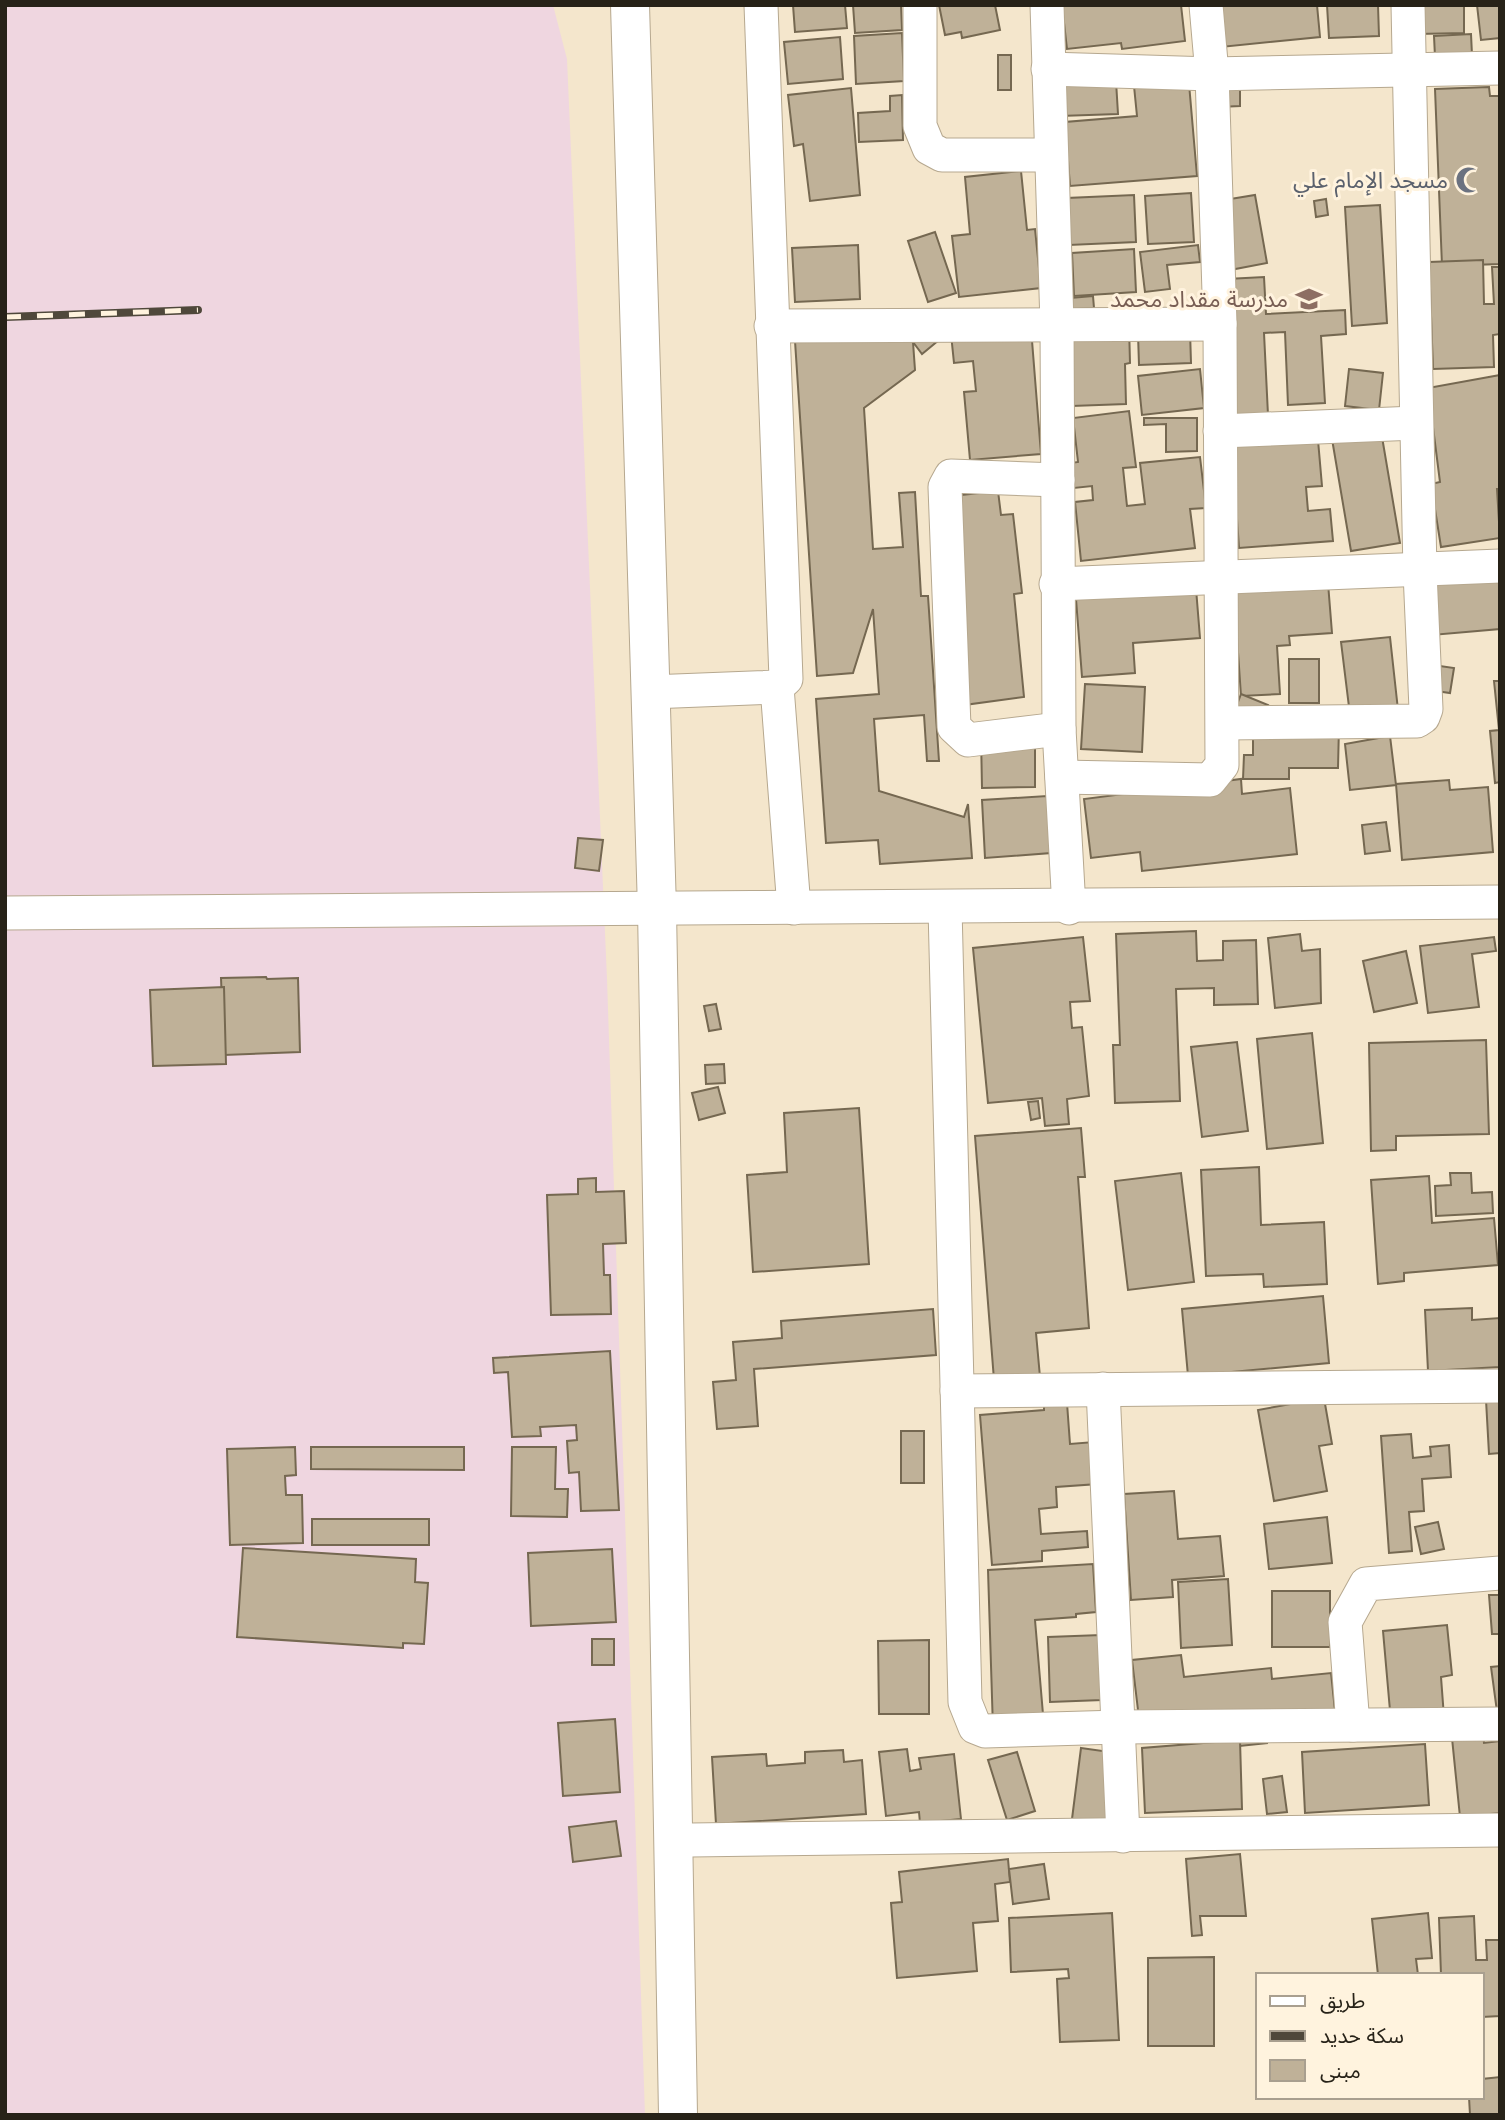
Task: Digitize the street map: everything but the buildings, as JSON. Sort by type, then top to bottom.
[{"type":"main road","points":[[629,5],[666,909],[691,1840],[695,2115]]},
{"type":"main road","points":[[648,5],[659,692]]},
{"type":"main road","points":[[666,909],[678,2115]]},
{"type":"street","points":[[659,692],[777,687],[786,679],[761,5]]},
{"type":"street","points":[[920,5],[920,127],[929,148],[942,155],[1051,155]]},
{"type":"street","points":[[1046,5],[1057,324],[1056,584],[1059,729],[1069,908]]},
{"type":"street","points":[[1062,777],[1210,780],[1222,765],[1224,723],[1220,577],[1220,324],[1212,74],[1206,5]]},
{"type":"street","points":[[1224,723],[1417,721],[1426,709],[1416,423],[1408,5]]},
{"type":"street","points":[[1048,69],[1212,74],[1500,68]]},
{"type":"street","points":[[771,326],[1220,324]]},
{"type":"street","points":[[1220,431],[1416,423]]},
{"type":"street","points":[[1058,480],[951,476],[945,487],[954,727],[968,740],[1059,729]]},
{"type":"street","points":[[1056,584],[1420,572],[1500,566]]},
{"type":"street","points":[[777,687],[794,908]]},
{"type":"street","points":[[5,913],[401,908],[1069,908],[1500,902]]},
{"type":"street","points":[[944,908],[965,1702],[968,1717],[975,1727],[985,1731],[1119,1727],[1500,1724]]},
{"type":"street","points":[[957,1391],[1500,1387]]},
{"type":"street","points":[[1103,1389],[1123,1836]]},
{"type":"street","points":[[1353,1725],[1345,1622],[1366,1584],[1500,1573]]},
{"type":"street","points":[[691,1840],[1500,1830]]},
{"type":"shaded area","points":[[5,5],[553,5],[567,59],[607,979],[645,2115],[5,2115]]},
{"type":"railway","points":[[5,317],[198,310]]},
{"type":"place","name":"مسجد الإمام علي","points":[[1469,180]]},
{"type":"place","name":"مدرسة مقداد محمد","points":[[1309,299]]}]
